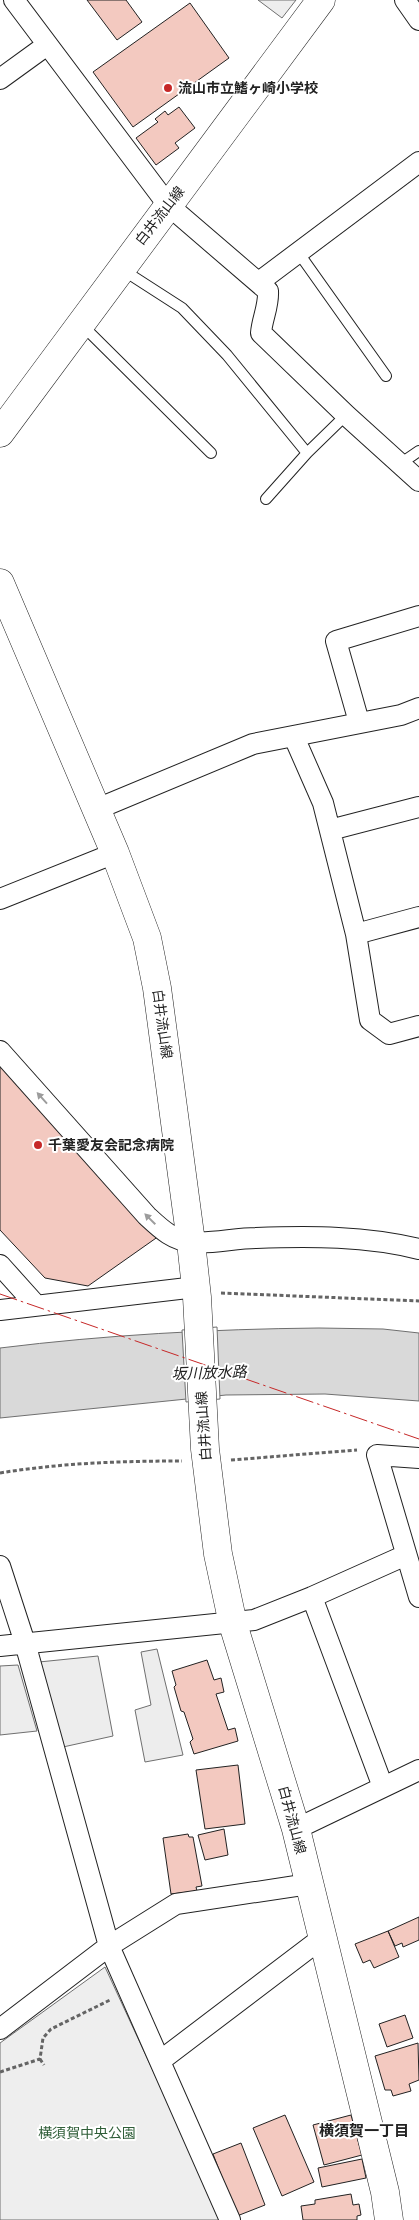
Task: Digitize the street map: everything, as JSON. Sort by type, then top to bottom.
[{"type":"main road","name":"白井流山線","points":[[0,433],[320,0]]},
{"type":"main road","name":"白井流山線","points":[[0,583],[115,853],[146,938],[157,988],[192,1242],[204,1292],[205,1450],[218,1554],[233,1624],[296,1829],[385,2192],[388,2220]]},
{"type":"street","points":[[14,0],[168,205],[268,291],[269,301],[262,322],[261,333],[346,415],[419,481]]},
{"type":"street","points":[[405,0],[419,20]]},
{"type":"street","points":[[0,79],[47,45]]},
{"type":"street","points":[[259,282],[419,162]]},
{"type":"street","points":[[359,722],[336,641],[419,616]]},
{"type":"street","points":[[97,810],[253,744],[401,715],[419,708]]},
{"type":"street","points":[[294,737],[323,802],[356,934],[370,1020],[389,1034],[419,1026]]},
{"type":"street","points":[[330,830],[419,807]]},
{"type":"street","points":[[0,899],[115,853]]},
{"type":"street","points":[[356,934],[419,917]]},
{"type":"street","points":[[0,1051],[147,1216],[167,1235],[192,1242],[320,1236],[372,1240],[419,1249]]},
{"type":"street","points":[[0,1264],[35,1304]]},
{"type":"street","points":[[0,1310],[35,1304],[204,1292]]},
{"type":"street","points":[[419,1458],[377,1455],[419,1597]]},
{"type":"street","points":[[0,1646],[233,1624],[254,1620],[312,1597],[406,1555]]},
{"type":"street","points":[[0,1566],[25,1643],[109,1946],[230,2220]]},
{"type":"street","points":[[312,1597],[384,1787]]},
{"type":"street","points":[[296,1829],[419,1770]]},
{"type":"street","points":[[0,2029],[109,1946],[176,1904],[308,1884]]},
{"type":"street","points":[[160,2061],[322,1938]]},
{"type":"lane","points":[[298,252],[386,376]]},
{"type":"lane","points":[[120,269],[182,308],[226,354],[307,453]]},
{"type":"lane","points":[[81,324],[211,453]]},
{"type":"lane","points":[[266,499],[307,453],[346,415]]},
{"type":"lane","points":[[400,464],[419,451]]},
{"type":"path","points":[[204,1292],[419,1301]]},
{"type":"path","points":[[44,2065],[40,2059],[43,2038],[51,2029],[129,1991]]},
{"type":"path","points":[[0,2072],[40,2059]]},
{"type":"green space","points":[[258,0],[296,0],[282,18]]},
{"type":"green space","name":"横須賀中央公園","points":[[105,1967],[222,2220],[0,2220],[0,2043]]},
{"type":"shaded area","points":[[157,1649],[183,1755],[145,1762],[135,1710],[151,1705],[141,1652]]},
{"type":"shaded area","points":[[98,1656],[113,1736],[63,1747],[39,1662]]},
{"type":"shaded area","points":[[18,1665],[37,1731],[0,1735],[0,1666]]},
{"type":"water","name":"坂川放水路","points":[[319,1328],[383,1329],[419,1333],[419,1401],[325,1394],[226,1395],[0,1418],[0,1348],[159,1334]]},
{"type":"pier","points":[[217,1327],[220,1399],[186,1402],[182,1330]]},
{"type":"building","points":[[87,0],[126,0],[142,22],[117,40]]},
{"type":"building","points":[[190,3],[229,58],[133,127],[93,72]]},
{"type":"building","points":[[179,107],[195,128],[175,143],[179,148],[156,165],[136,138],[158,122],[155,119],[165,111],[168,115]]},
{"type":"building","name":"千葉愛友会記念病院","points":[[0,1061],[159,1236],[88,1286],[45,1278],[0,1230]]},
{"type":"building","points":[[207,1660],[214,1680],[221,1678],[224,1692],[216,1694],[228,1730],[235,1728],[238,1741],[194,1754],[190,1742],[193,1739],[184,1712],[181,1711],[174,1687],[176,1685],[172,1671]]},
{"type":"building","points":[[238,1765],[245,1824],[205,1829],[196,1770]]},
{"type":"building","points":[[224,1829],[228,1855],[205,1860],[198,1835]]},
{"type":"building","points":[[188,1834],[189,1837],[193,1837],[202,1886],[196,1887],[197,1891],[171,1894],[163,1838]]},
{"type":"building","points":[[419,1917],[419,1940],[403,1947],[402,1943],[395,1946],[388,1931]]},
{"type":"building","points":[[388,1931],[399,1957],[374,1968],[370,1960],[363,1963],[355,1944]]},
{"type":"building","points":[[405,2015],[413,2038],[387,2047],[379,2024]]},
{"type":"building","points":[[418,2043],[419,2080],[409,2084],[411,2091],[393,2096],[391,2090],[385,2090],[375,2056]]},
{"type":"building","points":[[285,2115],[314,2182],[282,2196],[253,2128]]},
{"type":"building","points":[[351,2115],[362,2155],[324,2165],[313,2125]]},
{"type":"building","points":[[241,2143],[265,2205],[237,2216],[213,2154]]},
{"type":"building","points":[[362,2159],[366,2178],[322,2187],[318,2168]]},
{"type":"building","points":[[351,2194],[353,2205],[359,2204],[361,2215],[357,2216],[357,2220],[303,2220],[301,2206],[315,2204],[315,2200]]},
{"type":"power","points":[[0,1294],[419,1439]]},
{"type":"place","name":"流山市立鰭ヶ崎小学校","points":[[168,88]]},
{"type":"place","name":"千葉愛友会記念病院","points":[[38,1145]]},
{"type":"district","name":"横須賀一丁目","points":[[364,2131]]}]
